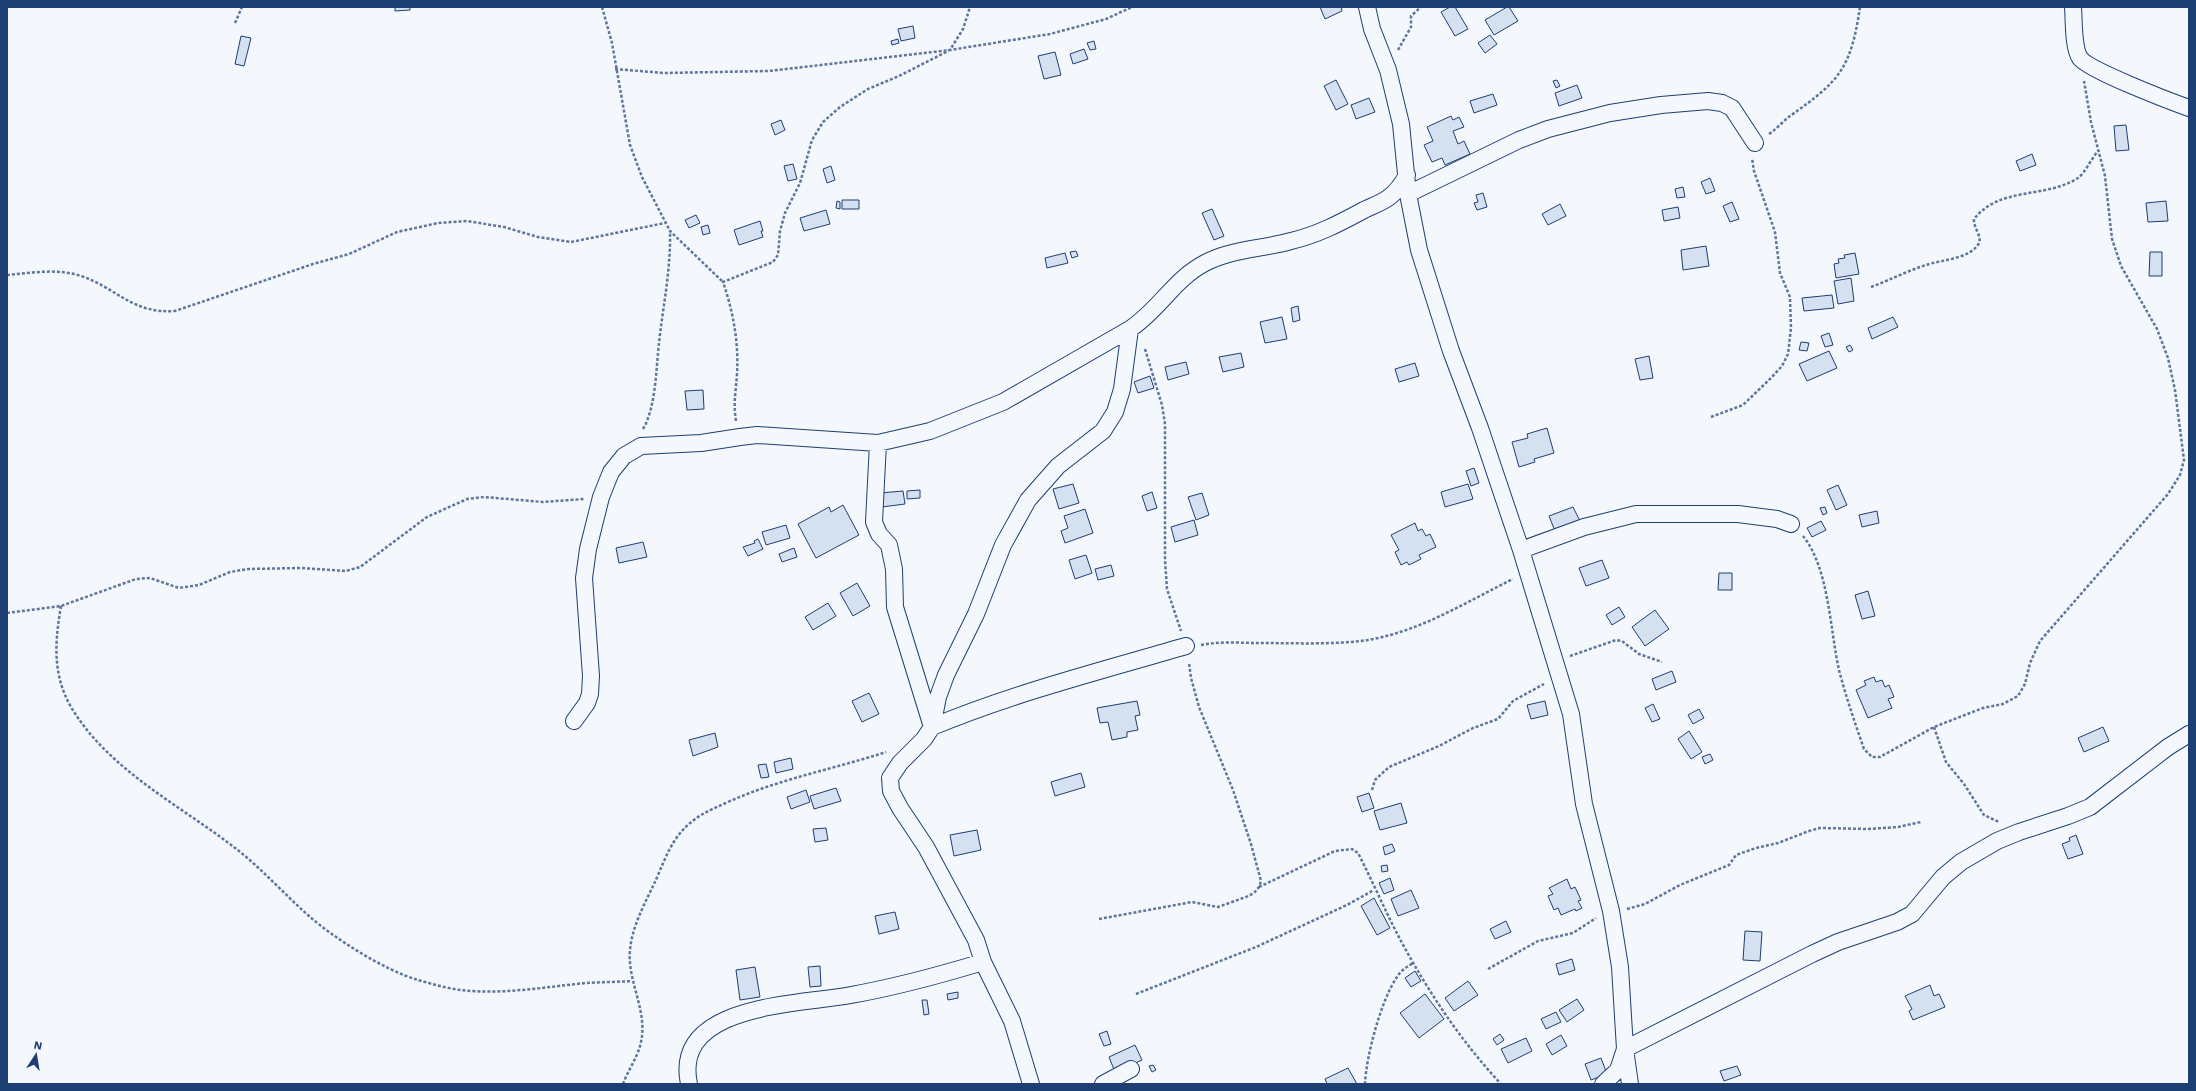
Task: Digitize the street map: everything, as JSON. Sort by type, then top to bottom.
[{"type":"street","points":[[1367,7],[1372,29],[1388,70],[1401,124],[1408,194],[1419,250],[1433,295],[1522,550],[1571,714],[1584,804],[1611,911],[1620,967],[1625,1049],[1630,1084]]},
{"type":"street","points":[[2073,7],[2076,48],[2080,59],[2102,72],[2189,108]]},
{"type":"street","points":[[1408,194],[1519,140],[1548,129],[1610,113],[1661,105],[1708,100],[1722,103],[1732,108],[1755,143]]},
{"type":"street","points":[[574,721],[587,703],[590,694],[591,676],[584,578],[588,549],[601,497],[611,472],[624,456],[641,446],[701,444],[757,435],[878,443],[930,431],[1003,402],[1130,329],[1145,319],[1176,283],[1189,272],[1207,262],[1231,254],[1291,241],[1326,230],[1388,198],[1400,188],[1407,175]]},
{"type":"street","points":[[1031,1084],[1012,1021],[983,962],[976,940],[949,889],[892,791],[890,778],[900,763],[924,739],[932,727],[938,697],[946,675],[976,614],[992,568],[1028,500],[1042,482],[1058,466],[1103,431],[1115,412],[1122,389],[1130,329]]},
{"type":"street","points":[[878,443],[874,522],[880,534],[889,545],[894,569],[895,607],[932,727]]},
{"type":"street","points":[[1522,550],[1584,527],[1636,514],[1738,514],[1777,519],[1791,524]]},
{"type":"street","points":[[932,727],[972,710],[1017,696],[1187,651]]},
{"type":"street","points":[[1603,1084],[1618,1070],[1625,1049],[1812,954],[1838,942],[1897,922],[1912,914],[1943,877],[1961,862],[1997,841],[2090,807],[2168,747],[2189,734]]},
{"type":"street","points":[[689,1084],[686,1068],[690,1051],[697,1040],[713,1026],[769,1006],[850,995],[910,983],[983,962]]},
{"type":"street","points":[[1103,1084],[1131,1069]]},
{"type":"path","points":[[235,23],[242,7]]},
{"type":"path","points":[[602,7],[612,43],[615,69],[630,145],[642,177],[670,231],[723,282],[731,304],[736,339],[737,374],[733,401],[740,437]]},
{"type":"path","points":[[723,282],[773,262],[778,255],[780,231],[785,213],[800,183],[812,140],[823,122],[840,107],[868,89],[899,76],[950,50],[963,29],[970,7]]},
{"type":"path","points":[[615,69],[664,73],[769,71],[950,50],[1050,34],[1106,19],[1132,7]]},
{"type":"path","points":[[1388,70],[1411,27],[1411,16],[1420,7]]},
{"type":"path","points":[[1711,416],[1743,405],[1771,378],[1788,354],[1791,328],[1790,297],[1779,266],[1778,244],[1775,232],[1754,171],[1752,155],[1755,143],[1788,117],[1815,99],[1839,75],[1853,45],[1860,7]]},
{"type":"path","points":[[1791,524],[1809,543],[1817,562],[1830,612],[1840,671],[1864,749],[1872,757],[1880,757],[1934,727],[1983,708],[2003,704],[2018,696],[2040,641],[2168,494],[2180,475],[2184,460],[2181,429],[2168,358],[2157,329],[2121,266],[2112,239],[2105,176],[2091,122],[2080,59]]},
{"type":"path","points":[[1871,287],[1927,264],[1957,257],[1972,249],[1979,243],[1979,237],[1974,226],[1974,220],[1987,207],[2001,198],[2068,184],[2084,174],[2089,160],[2098,150]]},
{"type":"path","points":[[7,274],[63,272],[96,282],[139,307],[158,312],[175,311],[313,264],[349,254],[397,232],[438,223],[467,221],[504,227],[538,237],[571,242],[665,223]]},
{"type":"path","points":[[642,432],[650,410],[655,378],[671,257],[670,231]]},
{"type":"path","points":[[1145,319],[1143,342],[1162,405],[1164,424],[1164,538],[1167,589],[1187,651],[1191,678],[1199,707],[1233,790],[1258,869],[1260,881],[1259,887]]},
{"type":"path","points":[[7,613],[61,606],[136,579],[150,578],[179,588],[199,585],[230,572],[248,569],[301,568],[346,571],[360,567],[427,517],[467,499],[484,497],[543,502],[601,497]]},
{"type":"path","points":[[1187,651],[1193,651],[1202,645],[1218,642],[1337,642],[1368,640],[1397,633],[1434,620],[1528,571]]},
{"type":"path","points":[[61,606],[55,656],[58,675],[71,706],[91,734],[119,763],[239,851],[267,874],[310,916],[342,939],[379,963],[416,980],[459,990],[537,990],[587,983],[632,981]]},
{"type":"path","points":[[1372,790],[1375,780],[1389,767],[1498,719],[1513,701],[1558,668],[1616,640],[1639,654],[1662,662]]},
{"type":"path","points":[[1934,727],[1946,762],[1964,784],[1984,815],[2019,832]]},
{"type":"path","points":[[623,1084],[638,1050],[642,1028],[640,1008],[632,981],[630,950],[638,917],[670,850],[681,832],[697,816],[740,797],[792,778],[890,750]]},
{"type":"path","points":[[1488,969],[1538,941],[1573,933],[1581,926],[1611,911],[1632,908],[1645,904],[1680,885],[1729,865],[1736,855],[1756,848],[1778,843],[1820,828],[1868,829],[1898,827],[1921,822]]},
{"type":"path","points":[[1099,919],[1192,902],[1218,907],[1246,897],[1254,893],[1259,887],[1336,851],[1352,849],[1358,853],[1374,890],[1413,962],[1462,1040],[1501,1084]]},
{"type":"path","points":[[1136,994],[1256,946],[1347,905],[1374,890]]},
{"type":"path","points":[[1365,1084],[1370,1050],[1387,997],[1396,978],[1403,969],[1413,962]]},
{"type":"building","points":[[395,7],[410,7],[410,10],[395,11]]},
{"type":"building","points":[[1320,7],[1341,7],[1342,11],[1325,19]]},
{"type":"building","points":[[1450,7],[1455,7],[1468,29],[1455,36],[1441,12]]},
{"type":"building","points":[[1509,7],[1518,21],[1494,35],[1485,20]]},
{"type":"building","points":[[913,26],[915,38],[901,41],[898,29]]},
{"type":"building","points":[[1490,35],[1497,44],[1485,53],[1478,43]]},
{"type":"building","points":[[241,36],[251,38],[244,66],[235,64]]},
{"type":"building","points":[[898,39],[899,43],[892,45],[891,41]]},
{"type":"building","points":[[1094,41],[1096,49],[1090,50],[1087,43]]},
{"type":"building","points":[[1084,49],[1088,59],[1073,64],[1070,54]]},
{"type":"building","points":[[1055,52],[1061,75],[1044,79],[1038,56]]},
{"type":"building","points":[[1336,80],[1348,104],[1336,110],[1324,86]]},
{"type":"building","points":[[1557,80],[1560,86],[1556,88],[1553,81]]},
{"type":"building","points":[[1577,85],[1582,98],[1559,106],[1555,93]]},
{"type":"building","points":[[1493,94],[1497,105],[1474,113],[1470,101]]},
{"type":"building","points":[[1369,98],[1375,112],[1356,119],[1351,105]]},
{"type":"building","points":[[1451,116],[1453,120],[1459,117],[1464,127],[1453,131],[1458,144],[1464,141],[1470,154],[1445,165],[1442,158],[1432,162],[1424,145],[1433,141],[1427,127]]},
{"type":"building","points":[[781,120],[785,130],[775,135],[771,124]]},
{"type":"building","points":[[2126,125],[2129,150],[2116,151],[2114,126]]},
{"type":"building","points":[[2032,154],[2036,165],[2020,171],[2016,161]]},
{"type":"building","points":[[793,164],[797,179],[788,181],[784,166]]},
{"type":"building","points":[[831,166],[835,180],[827,183],[823,169]]},
{"type":"building","points":[[1710,178],[1715,191],[1706,194],[1701,182]]},
{"type":"building","points":[[1683,187],[1685,197],[1677,198],[1675,189]]},
{"type":"building","points":[[1483,193],[1487,207],[1477,210],[1474,203],[1478,202],[1476,195]]},
{"type":"building","points":[[842,200],[859,200],[859,209],[842,209]]},
{"type":"building","points":[[837,201],[840,202],[840,209],[836,208]]},
{"type":"building","points":[[2166,201],[2168,221],[2148,222],[2146,203]]},
{"type":"building","points":[[1732,202],[1739,219],[1730,222],[1723,206]]},
{"type":"building","points":[[1560,204],[1566,216],[1548,225],[1542,214]]},
{"type":"building","points":[[1678,207],[1680,218],[1664,221],[1662,210]]},
{"type":"building","points":[[1212,209],[1224,236],[1214,240],[1202,213]]},
{"type":"building","points":[[826,210],[830,224],[804,231],[800,218]]},
{"type":"building","points":[[696,215],[700,223],[689,228],[685,220]]},
{"type":"building","points":[[760,221],[763,237],[739,245],[734,230]]},
{"type":"building","points":[[708,225],[710,233],[703,235],[701,227]]},
{"type":"building","points":[[1706,246],[1709,266],[1683,270],[1681,250]]},
{"type":"building","points":[[1076,251],[1078,256],[1072,258],[1070,252]]},
{"type":"building","points":[[2150,252],[2162,252],[2162,276],[2149,276]]},
{"type":"building","points":[[1065,253],[1068,263],[1047,268],[1045,258]]},
{"type":"building","points":[[1855,253],[1859,274],[1836,278],[1834,264],[1839,263],[1838,259],[1845,258],[1844,255]]},
{"type":"building","points":[[1851,278],[1854,301],[1838,304],[1834,281]]},
{"type":"building","points":[[1832,295],[1834,308],[1804,311],[1802,298]]},
{"type":"building","points":[[1298,306],[1300,320],[1293,322],[1291,308]]},
{"type":"building","points":[[1282,317],[1287,339],[1265,343],[1260,322]]},
{"type":"building","points":[[1893,317],[1898,327],[1872,339],[1868,328]]},
{"type":"building","points":[[1829,333],[1833,345],[1825,347],[1821,336]]},
{"type":"building","points":[[1801,342],[1809,343],[1807,351],[1799,350]]},
{"type":"building","points":[[1850,345],[1853,350],[1849,352],[1846,347]]},
{"type":"building","points":[[1829,351],[1837,368],[1807,381],[1799,364]]},
{"type":"building","points":[[1241,353],[1244,367],[1223,372],[1219,357]]},
{"type":"building","points":[[1649,356],[1653,378],[1640,380],[1635,359]]},
{"type":"building","points":[[1186,362],[1189,374],[1168,380],[1165,367]]},
{"type":"building","points":[[1415,363],[1419,376],[1399,382],[1395,369]]},
{"type":"building","points":[[1150,376],[1154,388],[1138,393],[1134,382]]},
{"type":"building","points":[[703,390],[704,409],[687,410],[685,391]]},
{"type":"building","points":[[1547,428],[1554,453],[1534,459],[1535,462],[1519,467],[1512,442],[1528,438],[1527,434]]},
{"type":"building","points":[[1474,468],[1479,483],[1471,486],[1466,471]]},
{"type":"building","points":[[1073,484],[1079,503],[1059,509],[1053,489]]},
{"type":"building","points":[[1468,484],[1473,499],[1445,507],[1441,492]]},
{"type":"building","points":[[1838,485],[1847,505],[1836,510],[1827,490]]},
{"type":"building","points":[[920,490],[920,498],[907,499],[907,491]]},
{"type":"building","points":[[903,491],[905,504],[882,507],[880,493]]},
{"type":"building","points":[[1152,492],[1157,508],[1147,511],[1142,496]]},
{"type":"building","points":[[1202,493],[1209,515],[1196,520],[1188,497]]},
{"type":"building","points":[[843,505],[859,535],[816,558],[798,524],[829,507],[831,512]]},
{"type":"building","points":[[1573,507],[1580,521],[1555,531],[1549,516]]},
{"type":"building","points":[[1825,507],[1827,513],[1823,515],[1820,508]]},
{"type":"building","points":[[1085,509],[1093,533],[1065,543],[1061,531],[1068,528],[1064,516]]},
{"type":"building","points":[[1877,511],[1879,523],[1862,527],[1859,515]]},
{"type":"building","points":[[1194,520],[1198,535],[1175,542],[1171,527]]},
{"type":"building","points":[[1821,521],[1826,530],[1812,537],[1807,528]]},
{"type":"building","points":[[1415,523],[1418,531],[1422,529],[1426,536],[1430,534],[1436,547],[1419,555],[1421,559],[1409,565],[1407,562],[1401,565],[1395,552],[1399,550],[1391,535]]},
{"type":"building","points":[[786,525],[790,538],[766,545],[762,532]]},
{"type":"building","points":[[758,539],[763,549],[748,556],[743,547],[755,543],[754,541]]},
{"type":"building","points":[[643,542],[647,557],[619,563],[616,548]]},
{"type":"building","points":[[794,548],[797,557],[782,562],[779,554]]},
{"type":"building","points":[[1086,555],[1092,573],[1075,579],[1069,560]]},
{"type":"building","points":[[1602,560],[1609,578],[1586,586],[1579,568]]},
{"type":"building","points":[[1111,565],[1114,576],[1098,580],[1095,569]]},
{"type":"building","points":[[1719,573],[1732,573],[1732,590],[1718,590]]},
{"type":"building","points":[[857,583],[870,606],[853,616],[840,593]]},
{"type":"building","points":[[1868,591],[1875,616],[1862,619],[1855,595]]},
{"type":"building","points":[[828,603],[836,616],[813,630],[805,617]]},
{"type":"building","points":[[1619,607],[1625,617],[1612,625],[1606,615]]},
{"type":"building","points":[[1655,610],[1669,629],[1645,646],[1632,627]]},
{"type":"building","points":[[1672,671],[1676,682],[1656,690],[1652,679]]},
{"type":"building","points":[[1874,677],[1876,682],[1882,680],[1885,687],[1889,685],[1894,697],[1888,699],[1892,708],[1868,718],[1856,690],[1866,685],[1864,681]]},
{"type":"building","points":[[869,693],[879,714],[862,722],[852,701]]},
{"type":"building","points":[[1137,701],[1140,715],[1135,716],[1138,730],[1127,732],[1127,737],[1112,740],[1108,722],[1100,723],[1097,708]]},
{"type":"building","points":[[1545,701],[1548,715],[1531,719],[1527,705]]},
{"type":"building","points":[[1653,704],[1660,719],[1652,722],[1645,708]]},
{"type":"building","points":[[1699,709],[1704,718],[1693,724],[1688,715]]},
{"type":"building","points":[[2103,727],[2109,741],[2084,752],[2078,738]]},
{"type":"building","points":[[1689,731],[1702,752],[1691,759],[1678,739]]},
{"type":"building","points":[[715,733],[718,747],[693,756],[689,740]]},
{"type":"building","points":[[1710,754],[1713,760],[1705,764],[1702,757]]},
{"type":"building","points":[[791,758],[793,769],[776,773],[774,762]]},
{"type":"building","points":[[766,764],[769,777],[761,778],[758,765]]},
{"type":"building","points":[[1081,773],[1085,787],[1055,796],[1051,782]]},
{"type":"building","points":[[836,788],[841,801],[814,809],[810,796]]},
{"type":"building","points":[[806,790],[810,802],[791,809],[787,797]]},
{"type":"building","points":[[1369,793],[1374,808],[1362,812],[1357,797]]},
{"type":"building","points":[[1401,803],[1407,823],[1380,830],[1374,811]]},
{"type":"building","points":[[826,828],[828,840],[815,842],[813,829]]},
{"type":"building","points":[[977,830],[981,850],[954,856],[950,835]]},
{"type":"building","points":[[2076,835],[2083,854],[2068,859],[2062,844],[2070,841],[2069,838]]},
{"type":"building","points":[[1392,844],[1395,851],[1385,855],[1383,847]]},
{"type":"building","points":[[1387,865],[1388,871],[1382,872],[1381,866]]},
{"type":"building","points":[[1390,878],[1394,890],[1384,894],[1379,883]]},
{"type":"building","points":[[1567,879],[1571,889],[1575,887],[1581,900],[1578,901],[1582,908],[1576,911],[1575,909],[1561,915],[1558,908],[1554,910],[1548,896],[1553,894],[1549,888]]},
{"type":"building","points":[[1411,890],[1419,908],[1398,916],[1391,899]]},
{"type":"building","points":[[1374,898],[1390,928],[1377,935],[1361,906]]},
{"type":"building","points":[[895,912],[899,929],[879,934],[875,916]]},
{"type":"building","points":[[1506,921],[1511,932],[1495,939],[1490,929]]},
{"type":"building","points":[[1745,931],[1762,932],[1760,961],[1743,960]]},
{"type":"building","points":[[1572,959],[1575,970],[1559,975],[1556,964]]},
{"type":"building","points":[[820,966],[821,986],[810,987],[808,967]]},
{"type":"building","points":[[755,967],[760,997],[740,1000],[736,970]]},
{"type":"building","points":[[1415,971],[1421,981],[1411,987],[1405,978]]},
{"type":"building","points":[[1468,981],[1478,995],[1454,1011],[1445,998]]},
{"type":"building","points":[[1930,985],[1934,996],[1939,994],[1945,1007],[1913,1020],[1909,1011],[1912,1009],[1905,996]]},
{"type":"building","points":[[958,992],[958,998],[948,1000],[947,994]]},
{"type":"building","points":[[1425,994],[1444,1019],[1419,1038],[1400,1013]]},
{"type":"building","points":[[1577,999],[1584,1010],[1567,1022],[1559,1010]]},
{"type":"building","points":[[922,1000],[927,1000],[929,1014],[924,1015]]},
{"type":"building","points":[[1556,1012],[1561,1022],[1546,1029],[1541,1019]]},
{"type":"building","points":[[1107,1031],[1111,1044],[1104,1046],[1099,1034]]},
{"type":"building","points":[[1500,1034],[1504,1040],[1497,1045],[1493,1039]]},
{"type":"building","points":[[1561,1035],[1567,1046],[1552,1055],[1546,1044]]},
{"type":"building","points":[[1526,1038],[1532,1051],[1508,1063],[1501,1049]]},
{"type":"building","points":[[1135,1045],[1142,1060],[1115,1072],[1109,1057]]},
{"type":"building","points":[[1601,1058],[1607,1074],[1591,1080],[1585,1064]]},
{"type":"building","points":[[1153,1065],[1156,1070],[1152,1072],[1149,1066]]},
{"type":"building","points":[[1737,1066],[1741,1075],[1724,1081],[1720,1071]]},
{"type":"building","points":[[1348,1068],[1357,1084],[1327,1084],[1325,1079]]}]
